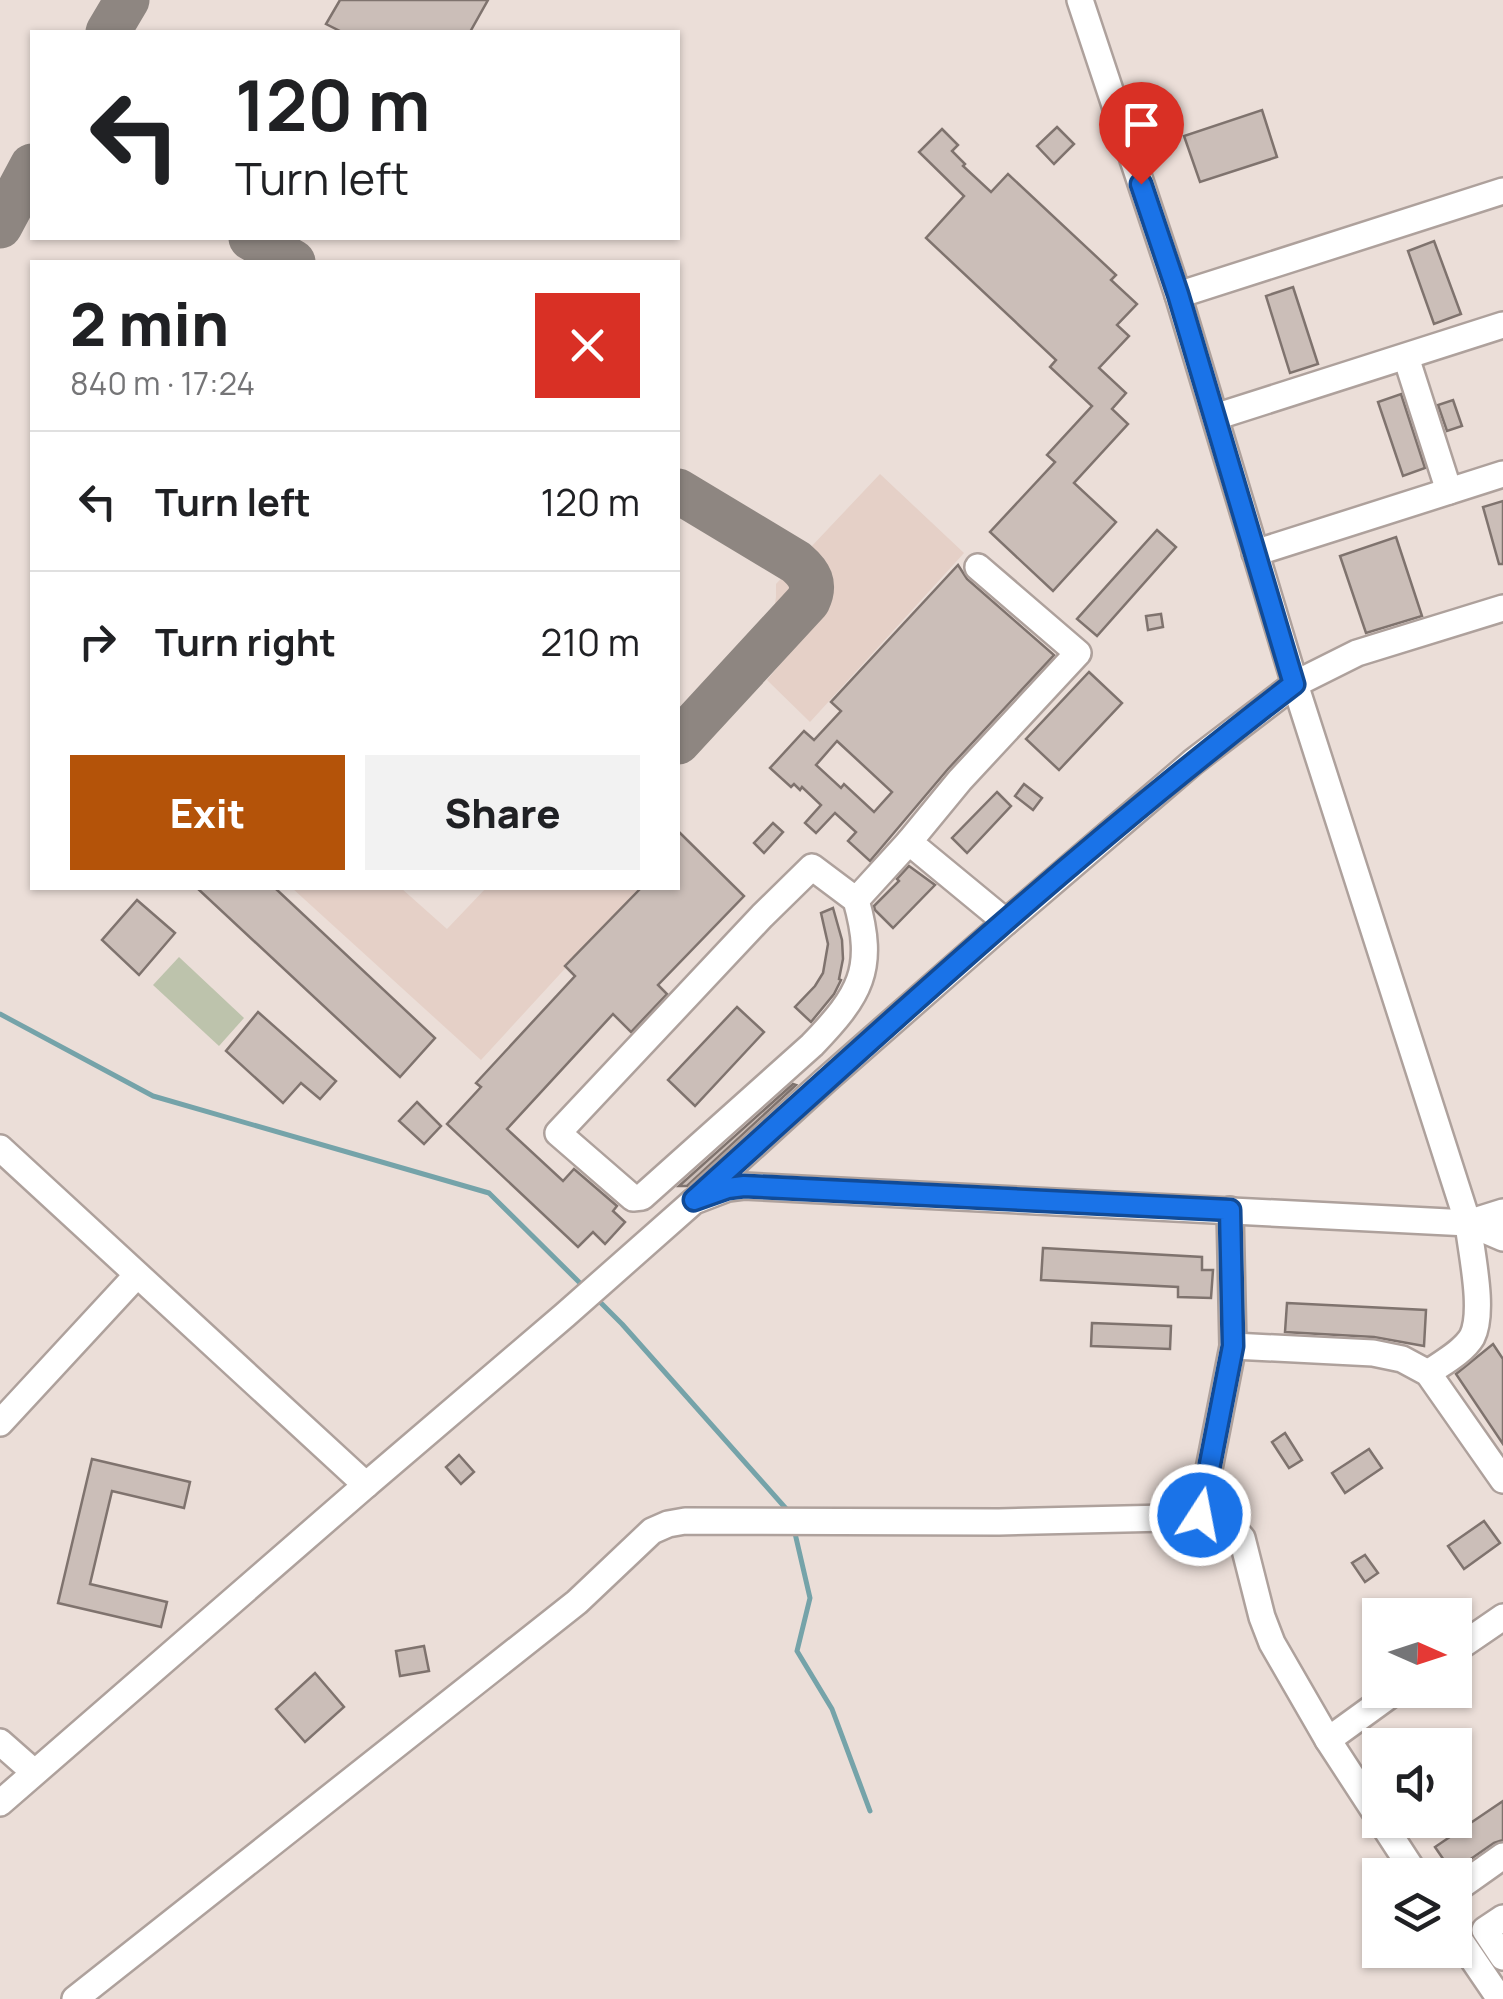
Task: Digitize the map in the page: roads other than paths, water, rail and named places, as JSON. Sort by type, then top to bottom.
[{"type":"lane","points":[[1080,0],[1178,294],[1294,684],[1468,1224],[1477,1306],[1474,1330],[1462,1348],[1428,1373]]},
{"type":"lane","points":[[1178,294],[1503,191]]},
{"type":"lane","points":[[1214,418],[1503,326]]},
{"type":"lane","points":[[1406,356],[1450,492]]},
{"type":"lane","points":[[1256,553],[1503,474]]},
{"type":"lane","points":[[856,900],[960,780],[1078,654],[978,567]]},
{"type":"lane","points":[[0,1803],[565,1315],[837,1070],[1192,762],[1294,684],[1357,653],[1503,608]]},
{"type":"lane","points":[[910,842],[1006,922]]},
{"type":"lane","points":[[812,867],[856,900],[864,927],[865,961],[858,988],[833,1023],[642,1198],[633,1198],[558,1133],[812,867]]},
{"type":"lane","points":[[812,1046],[837,1070]]},
{"type":"lane","points":[[0,1148],[366,1485]]},
{"type":"lane","points":[[694,1200],[744,1186],[1468,1224],[1503,1238]]},
{"type":"lane","points":[[1200,1515],[1233,1346],[1230,1210]]},
{"type":"lane","points":[[1468,1224],[1503,1212]]},
{"type":"lane","points":[[0,1423],[137,1275]]},
{"type":"lane","points":[[1233,1346],[1373,1352],[1402,1359],[1428,1373],[1503,1480]]},
{"type":"lane","points":[[74,1999],[577,1602],[652,1531],[685,1522],[1074,1520],[1200,1515],[1229,1525],[1242,1538],[1272,1644],[1328,1740],[1405,1858]]},
{"type":"lane","points":[[1472,1638],[1503,1617]]},
{"type":"lane","points":[[1328,1740],[1372,1708]]},
{"type":"lane","points":[[0,1742],[34,1772]]},
{"type":"lane","points":[[1472,1878],[1503,1856]]},
{"type":"lane","points":[[1503,1918],[1485,1930],[1503,1957]]},
{"type":"lane","points":[[1472,1958],[1500,1999]]},
{"type":"waterway","points":[[0,1014],[153,1096],[489,1193],[583,1286]]},
{"type":"waterway","points":[[599,1301],[789,1512]]},
{"type":"waterway","points":[[794,1529],[810,1598],[797,1651],[832,1709],[870,1811]]}]
